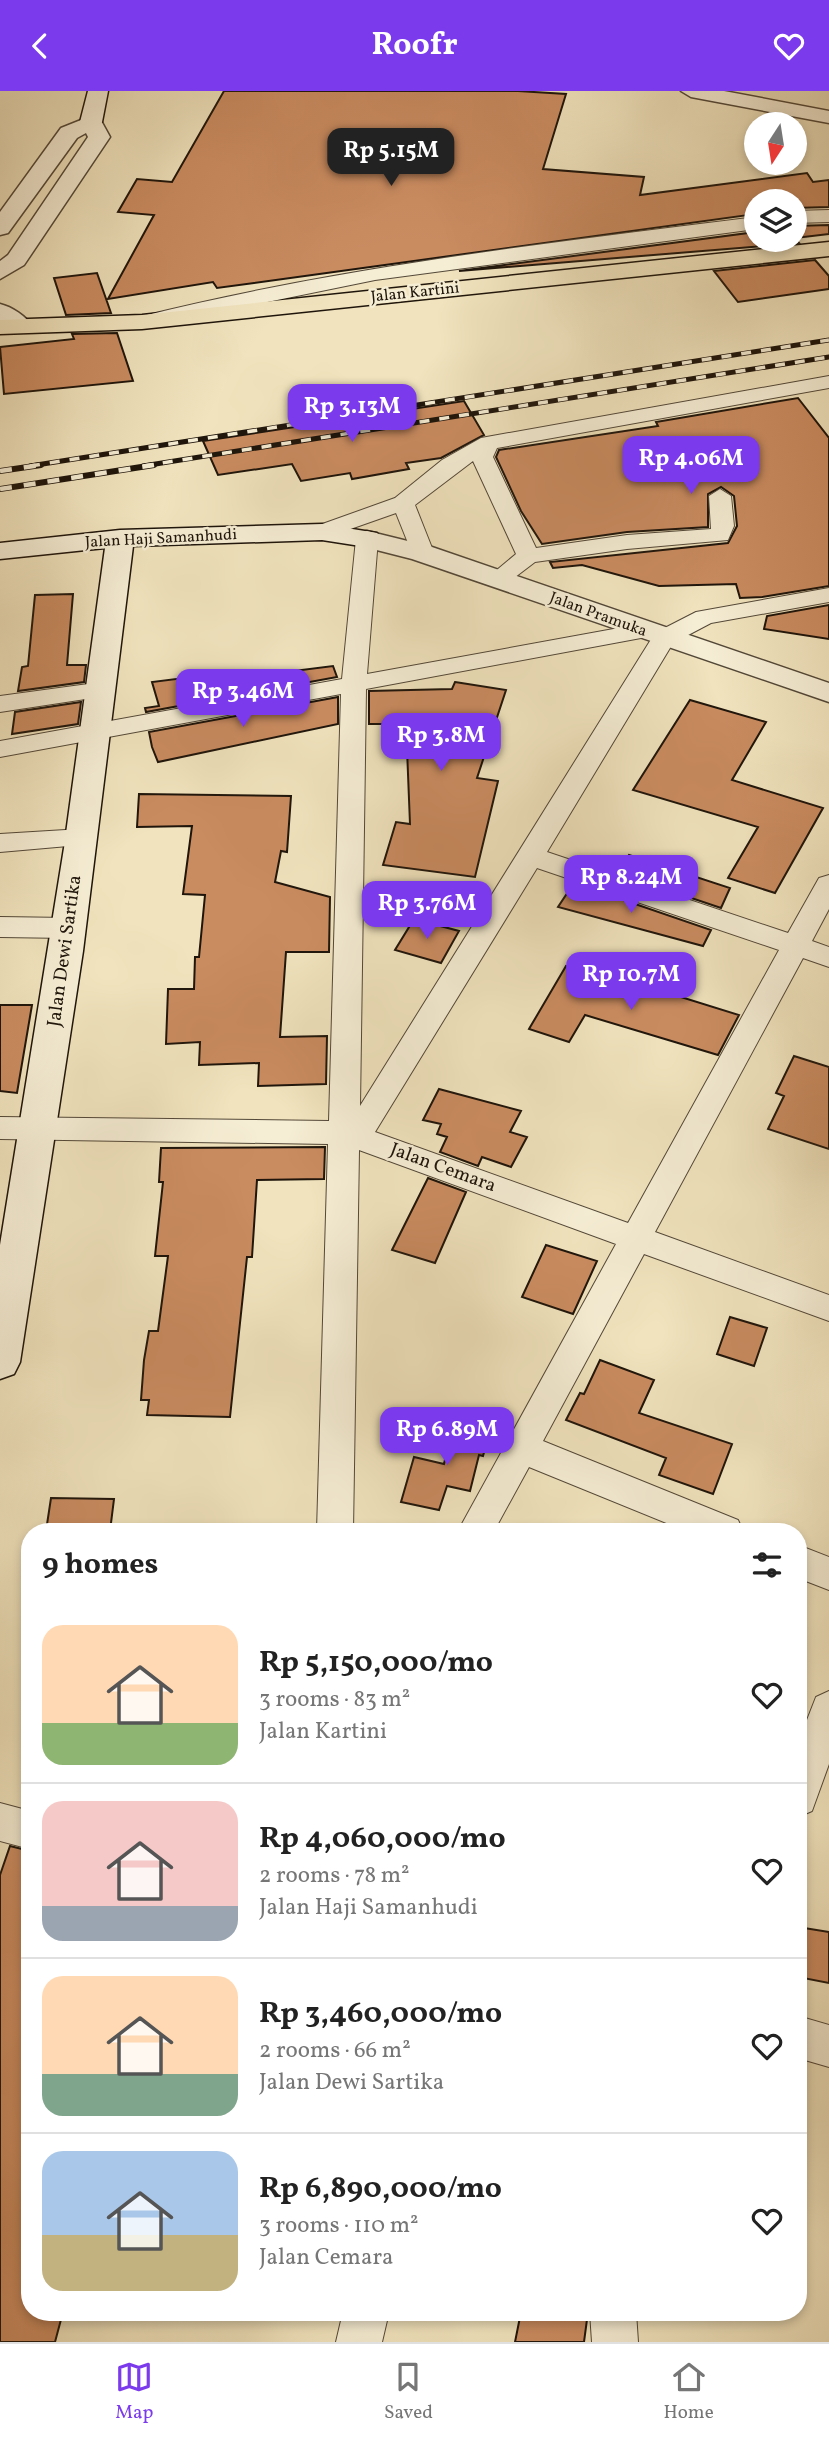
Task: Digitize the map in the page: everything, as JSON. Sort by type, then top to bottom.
[{"type":"highway","name":"Jalan Kartini","points":[[10,327],[142,322],[829,249]]},
{"type":"main road","points":[[5,264],[99,137],[91,122],[97,91]]},
{"type":"main road","points":[[691,91],[829,117]]},
{"type":"main road","points":[[0,228],[69,133],[91,122]]},
{"type":"main road","points":[[0,310],[10,327]]},
{"type":"main road","name":"Jalan Haji Samanhudi","points":[[0,551],[120,538],[322,532],[367,539]]},
{"type":"main road","name":"Jalan Dewi Sartika","points":[[0,1362],[40,1128],[98,734],[120,538]]},
{"type":"main road","name":"Jalan Pramuka","points":[[367,539],[422,553],[652,635],[829,693]]},
{"type":"street","points":[[807,217],[829,216]]},
{"type":"street","points":[[142,322],[239,297],[438,265],[744,225]]},
{"type":"street","name":"Jalan Haji Samanhudi","points":[[322,532],[403,503],[450,465],[489,443],[829,382]]},
{"type":"street","points":[[489,443],[482,457],[528,556]]},
{"type":"street","points":[[498,579],[528,556],[627,542],[720,535],[723,526],[720,496]]},
{"type":"street","points":[[403,503],[422,553]]},
{"type":"street","points":[[335,1523],[350,1135],[354,684],[367,539]]},
{"type":"street","points":[[0,750],[98,734],[354,684],[652,635],[704,617],[829,595]]},
{"type":"street","points":[[350,1135],[531,856],[652,635]]},
{"type":"street","points":[[0,704],[103,691]]},
{"type":"street","points":[[0,843],[82,838]]},
{"type":"street","points":[[531,856],[829,957]]},
{"type":"street","points":[[480,1523],[829,884]]},
{"type":"street","points":[[0,927],[68,928]]},
{"type":"street","name":"Jalan Cemara","points":[[0,1128],[350,1135],[829,1308]]},
{"type":"street","points":[[521,1448],[705,1523]]},
{"type":"street","points":[[807,1565],[829,1574]]},
{"type":"street","points":[[807,1772],[829,1709]]},
{"type":"street","points":[[0,1822],[21,1828]]},
{"type":"street","points":[[807,2040],[829,2046]]},
{"type":"street","points":[[359,2342],[364,2321]]},
{"type":"street","points":[[614,2321],[615,2342]]},
{"type":"building","points":[[224,91],[518,91],[566,94],[543,169],[644,177],[640,195],[807,173],[813,182],[829,180],[829,207],[807,208],[807,189],[744,189],[744,216],[217,288],[213,282],[108,299],[154,215],[118,212],[137,179],[172,182]]},
{"type":"building","points":[[829,225],[829,234],[807,237],[807,226]]},
{"type":"building","points":[[744,234],[744,248],[459,271]]},
{"type":"building","points":[[815,260],[829,276],[829,289],[738,302],[714,271]]},
{"type":"building","points":[[97,273],[111,313],[66,315],[54,278]]},
{"type":"building","points":[[117,333],[133,381],[4,394],[0,347],[74,339],[72,334]]},
{"type":"building","points":[[798,398],[829,438],[829,586],[740,598],[736,584],[659,586],[582,565],[553,568],[550,562],[728,543],[737,526],[734,496],[721,487],[708,494],[708,527],[627,532],[542,544],[521,511],[496,457],[499,450],[658,426],[656,422]]},
{"type":"building","points":[[464,401],[484,435],[441,458],[406,463],[409,469],[352,479],[350,473],[301,481],[292,464],[218,475],[203,441]]},
{"type":"building","points":[[73,594],[67,665],[86,665],[84,682],[18,691],[22,667],[28,666],[35,595]]},
{"type":"building","points":[[829,605],[829,639],[764,629],[767,616]]},
{"type":"building","points":[[333,666],[337,677],[146,712],[145,708],[159,706],[152,682],[184,678],[254,676]]},
{"type":"building","points":[[455,682],[506,690],[477,778],[498,781],[475,877],[383,865],[396,822],[410,824],[407,749],[391,749],[389,724],[369,724],[369,691],[452,689]]},
{"type":"building","points":[[338,697],[338,724],[158,762],[152,747],[149,732]]},
{"type":"building","points":[[690,700],[766,722],[732,780],[823,808],[775,893],[728,878],[758,827],[633,790]]},
{"type":"building","points":[[81,702],[78,724],[12,734],[15,712]]},
{"type":"building","points":[[139,794],[291,796],[287,852],[281,851],[275,882],[330,897],[329,952],[286,952],[280,1037],[327,1036],[326,1084],[258,1086],[259,1063],[199,1065],[200,1042],[166,1044],[168,989],[194,989],[195,957],[199,957],[205,895],[183,894],[192,826],[137,827]]},
{"type":"building","points":[[629,855],[730,888],[721,908],[617,873]]},
{"type":"building","points":[[574,883],[711,930],[703,946],[558,907]]},
{"type":"building","points":[[414,919],[459,931],[441,963],[395,950]]},
{"type":"building","points":[[566,966],[649,994],[652,988],[739,1015],[718,1055],[585,1015],[569,1042],[529,1029]]},
{"type":"building","points":[[0,1005],[32,1005],[17,1093],[0,1091]]},
{"type":"building","points":[[794,1056],[829,1067],[829,1149],[768,1129],[784,1096],[776,1093]]},
{"type":"building","points":[[439,1089],[521,1111],[510,1132],[527,1137],[511,1167],[482,1157],[478,1166],[440,1152],[447,1137],[437,1134],[441,1124],[423,1120]]},
{"type":"building","points":[[325,1147],[324,1179],[257,1180],[252,1257],[247,1257],[230,1417],[147,1415],[149,1400],[141,1400],[144,1360],[149,1331],[158,1331],[168,1256],[155,1256],[163,1182],[159,1182],[161,1148]]},
{"type":"building","points":[[428,1178],[466,1192],[435,1263],[392,1250]]},
{"type":"building","points":[[546,1245],[597,1261],[573,1314],[522,1297]]},
{"type":"building","points":[[730,1317],[767,1328],[754,1366],[717,1354]]},
{"type":"building","points":[[600,1360],[654,1380],[639,1413],[732,1444],[713,1494],[659,1475],[666,1458],[566,1420],[580,1393],[584,1394]]},
{"type":"building","points":[[454,1419],[491,1427],[483,1456],[479,1455],[470,1491],[447,1486],[439,1510],[401,1502],[414,1457],[444,1464]]},
{"type":"building","points":[[51,1498],[114,1499],[111,1523],[47,1523]]},
{"type":"building","points":[[10,1846],[21,1849],[21,2321],[61,2321],[55,2342],[0,2342],[0,1875]]},
{"type":"building","points":[[807,1928],[829,1932],[829,1983],[807,1979]]},
{"type":"building","points":[[519,2321],[587,2321],[584,2342],[515,2342]]},
{"type":"railway","points":[[30,466],[829,340]]},
{"type":"railway","points":[[143,466],[829,357]]},
{"type":"railway","points":[[0,471],[41,465]]},
{"type":"railway","points":[[0,489],[154,465]]}]
